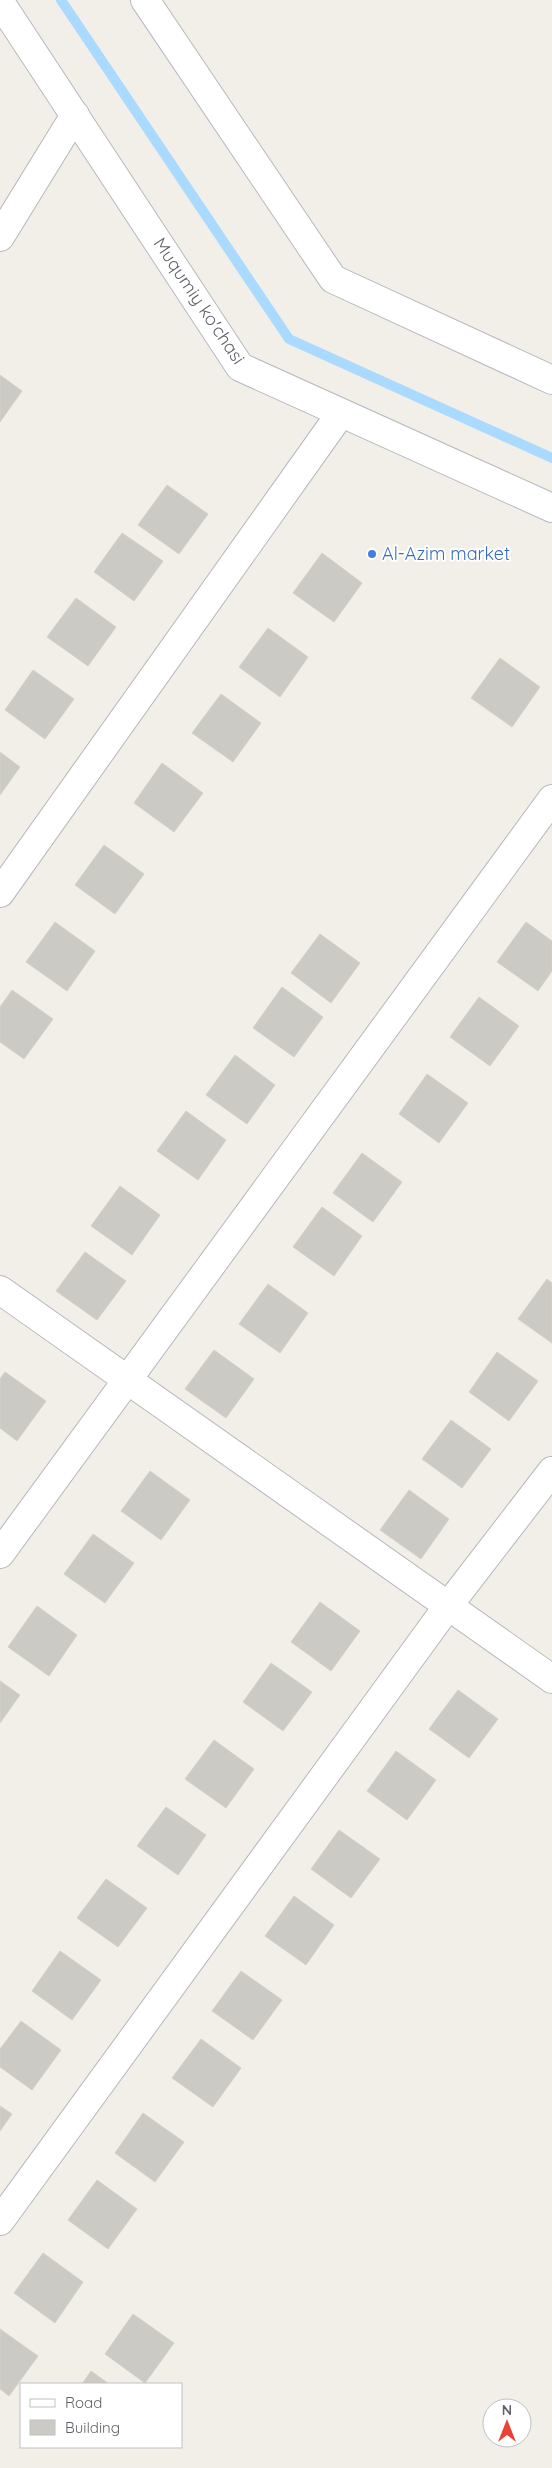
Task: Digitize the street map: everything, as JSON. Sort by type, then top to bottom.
[{"type":"street","points":[[145,0],[333,279],[552,380]]},
{"type":"street","name":"Muqumiy ko'chasi","points":[[0,2],[240,367],[552,508]]},
{"type":"street","points":[[0,237],[75,115]]},
{"type":"street","points":[[0,894],[341,413]]},
{"type":"street","points":[[0,1554],[552,799]]},
{"type":"street","points":[[0,1290],[552,1679]]},
{"type":"street","points":[[0,2221],[448,1606],[552,1471]]},
{"type":"building","points":[[0,375],[22,391],[0,422]]},
{"type":"building","points":[[167,485],[208,514],[179,554],[138,525]]},
{"type":"building","points":[[122,533],[163,561],[134,601],[94,572]]},
{"type":"building","points":[[322,553],[362,583],[334,622],[293,593]]},
{"type":"building","points":[[76,598],[116,627],[88,666],[47,637]]},
{"type":"building","points":[[268,628],[308,657],[280,697],[239,667]]},
{"type":"building","points":[[500,658],[540,687],[512,727],[471,698]]},
{"type":"building","points":[[33,670],[74,699],[45,739],[5,710]]},
{"type":"building","points":[[221,694],[261,723],[233,762],[192,733]]},
{"type":"building","points":[[0,752],[20,767],[0,795]]},
{"type":"building","points":[[162,763],[203,793],[174,832],[134,803]]},
{"type":"building","points":[[104,845],[144,874],[115,914],[75,885]]},
{"type":"building","points":[[55,922],[95,951],[67,991],[26,962]]},
{"type":"building","points":[[526,922],[552,941],[552,971],[538,991],[497,962]]},
{"type":"building","points":[[320,934],[360,963],[331,1003],[291,973]]},
{"type":"building","points":[[282,987],[323,1017],[294,1057],[253,1028]]},
{"type":"building","points":[[12,990],[53,1019],[24,1059],[0,1042],[0,1007]]},
{"type":"building","points":[[479,997],[519,1026],[490,1066],[450,1037]]},
{"type":"building","points":[[235,1055],[275,1085],[247,1124],[206,1095]]},
{"type":"building","points":[[427,1074],[468,1103],[439,1143],[399,1114]]},
{"type":"building","points":[[186,1111],[226,1140],[198,1180],[157,1151]]},
{"type":"building","points":[[362,1153],[402,1182],[373,1222],[333,1193]]},
{"type":"building","points":[[120,1186],[160,1215],[132,1255],[91,1226]]},
{"type":"building","points":[[322,1207],[362,1236],[334,1276],[293,1247]]},
{"type":"building","points":[[85,1252],[126,1281],[97,1320],[56,1291]]},
{"type":"building","points":[[547,1279],[552,1283],[552,1343],[518,1319]]},
{"type":"building","points":[[268,1284],[308,1313],[280,1353],[239,1324]]},
{"type":"building","points":[[214,1350],[254,1379],[226,1418],[185,1389]]},
{"type":"building","points":[[497,1352],[538,1381],[509,1421],[469,1392]]},
{"type":"building","points":[[5,1372],[46,1401],[17,1441],[0,1428],[0,1379]]},
{"type":"building","points":[[451,1420],[491,1449],[462,1488],[422,1459]]},
{"type":"building","points":[[150,1471],[190,1500],[161,1540],[121,1511]]},
{"type":"building","points":[[409,1490],[449,1519],[421,1559],[380,1530]]},
{"type":"building","points":[[93,1534],[134,1563],[105,1603],[64,1574]]},
{"type":"building","points":[[320,1602],[360,1631],[331,1671],[291,1642]]},
{"type":"building","points":[[37,1606],[77,1635],[49,1676],[8,1647]]},
{"type":"building","points":[[271,1663],[312,1692],[283,1731],[243,1702]]},
{"type":"building","points":[[0,1681],[20,1695],[0,1723]]},
{"type":"building","points":[[458,1690],[498,1719],[469,1758],[429,1729]]},
{"type":"building","points":[[214,1740],[254,1769],[226,1808],[185,1779]]},
{"type":"building","points":[[396,1751],[436,1780],[407,1820],[367,1791]]},
{"type":"building","points":[[166,1807],[206,1835],[178,1875],[137,1846]]},
{"type":"building","points":[[339,1830],[380,1859],[351,1898],[311,1869]]},
{"type":"building","points":[[106,1879],[147,1908],[118,1947],[77,1918]]},
{"type":"building","points":[[294,1896],[334,1925],[306,1965],[265,1936]]},
{"type":"building","points":[[60,1951],[101,1980],[72,2020],[32,1991]]},
{"type":"building","points":[[241,1971],[282,2000],[253,2040],[212,2011]]},
{"type":"building","points":[[21,2021],[61,2050],[32,2090],[0,2067],[0,2049]]},
{"type":"building","points":[[201,2039],[241,2068],[213,2107],[172,2078]]},
{"type":"building","points":[[0,2106],[12,2114],[0,2131]]},
{"type":"building","points":[[143,2113],[184,2142],[155,2182],[115,2153]]},
{"type":"building","points":[[97,2180],[137,2209],[108,2249],[68,2220]]},
{"type":"building","points":[[43,2253],[83,2282],[55,2323],[14,2293]]},
{"type":"building","points":[[133,2314],[174,2343],[145,2383],[105,2354]]},
{"type":"building","points":[[0,2329],[38,2356],[9,2396],[0,2389]]},
{"type":"building","points":[[91,2371],[108,2383],[83,2383]]},
{"type":"waterway","points":[[61,0],[289,339],[552,458]]},
{"type":"place","name":"Al-Azim market","points":[[372,554]]}]
